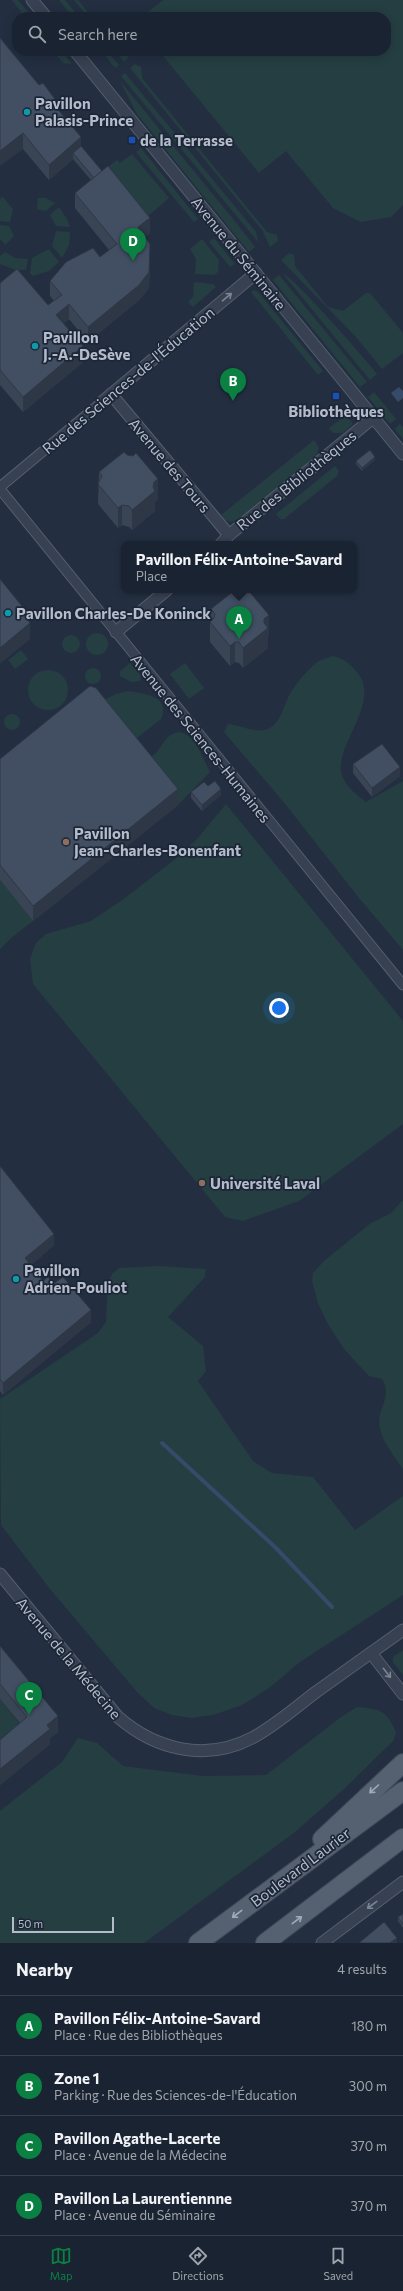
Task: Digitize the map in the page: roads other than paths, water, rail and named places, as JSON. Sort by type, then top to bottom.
[{"type":"main road","points":[[279,1882],[359,1803],[403,1763]]},
{"type":"main road","name":"Boulevard Laurier","points":[[198,1943],[403,1791]]},
{"type":"main road","points":[[265,1943],[403,1838]]},
{"type":"street","points":[[32,0],[42,12]]},
{"type":"street","name":"Avenue du Séminaire","points":[[79,56],[403,454]]},
{"type":"street","name":"Rue des Sciences-de-l'Éducation","points":[[0,488],[256,273]]},
{"type":"street","name":"Avenue des Tours","points":[[112,394],[229,535]]},
{"type":"street","name":"Rue des Bibliothèques","points":[[224,541],[229,535],[373,418]]},
{"type":"street","name":"Avenue des Sciences-Humaines","points":[[0,488],[403,986]]},
{"type":"street","points":[[116,632],[163,593]]},
{"type":"street","name":"Avenue de la Médecine","points":[[0,1574],[118,1717],[139,1733],[154,1741],[180,1750],[224,1750],[252,1738],[371,1653]]},
{"type":"street","points":[[403,1630],[371,1653],[403,1694]]},
{"type":"street","points":[[322,1943],[403,1882]]},
{"type":"water","points":[[399,387],[403,391],[403,398],[398,402],[391,393]]},
{"type":"waterway","points":[[162,1443],[276,1548],[332,1607]]},
{"type":"place","name":"Pavillon Palasis-Prince","points":[[27,112]]},
{"type":"place","name":"de la Terrasse","points":[[132,140]]},
{"type":"place","name":"Pavillon La Laurentiennne","points":[[133,261]]},
{"type":"place","name":"Pavillon J.-A.-DeSève","points":[[35,346]]},
{"type":"place","name":"Bibliothèques","points":[[336,396]]},
{"type":"place","name":"Zone 1","points":[[233,401]]},
{"type":"place","name":"Pavillon Charles-De Koninck","points":[[8,613]]},
{"type":"place","name":"Pavillon Félix-Antoine-Savard","points":[[239,639]]},
{"type":"place","name":"Pavillon Jean-Charles-Bonenfant","points":[[66,842]]},
{"type":"place","name":"Université Laval","points":[[202,1183]]},
{"type":"place","name":"Pavillon Adrien-Pouliot","points":[[16,1279]]},
{"type":"place","name":"Pavillon Agathe-Lacerte","points":[[29,1715]]}]
